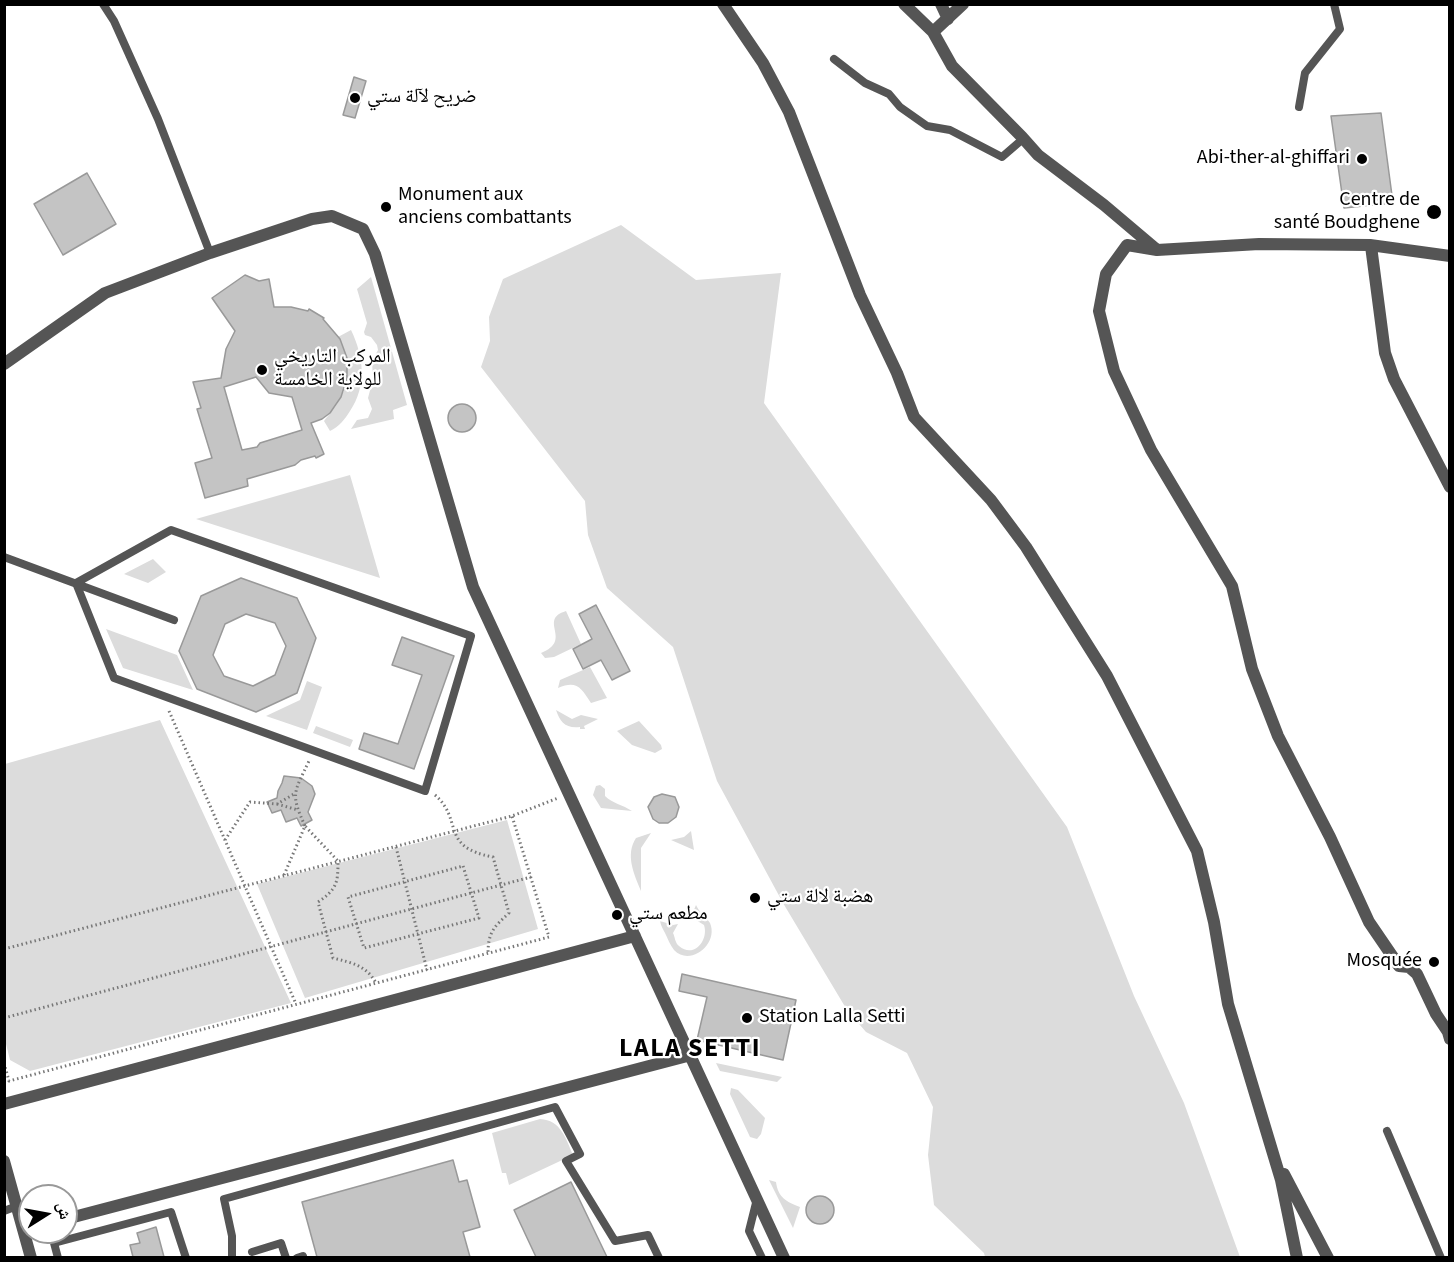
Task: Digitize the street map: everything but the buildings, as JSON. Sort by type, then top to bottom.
[{"type":"street","points":[[723,4],[763,63],[789,112],[860,295],[897,373],[914,417],[991,500],[1026,547],[1107,676],[1197,851],[1214,922],[1228,1004],[1274,1155],[1297,1257]]},
{"type":"street","points":[[904,4],[933,32],[952,66],[1038,155],[1104,205],[1157,250]]},
{"type":"street","points":[[941,4],[948,20]]},
{"type":"street","points":[[933,32],[963,4]]},
{"type":"street","points":[[4,364],[105,293],[210,253],[312,219],[332,216],[363,229],[375,254],[473,586],[784,1257]]},
{"type":"street","points":[[1449,256],[1370,245],[1259,244],[1157,250],[1127,244],[1106,274],[1099,311],[1114,370],[1151,450],[1232,586],[1252,669],[1278,736],[1330,837],[1369,922],[1399,966],[1409,967],[1417,974],[1436,1014],[1448,1032],[1449,1039]]},
{"type":"street","points":[[1370,245],[1385,353],[1394,379],[1449,487]]},
{"type":"street","points":[[4,1104],[634,936]]},
{"type":"street","points":[[78,1216],[691,1055]]},
{"type":"street","points":[[1274,1155],[1328,1257]]},
{"type":"street","points":[[4,1161],[17,1206]]},
{"type":"lane","points":[[103,4],[114,21],[158,119],[210,253]]},
{"type":"lane","points":[[1299,107],[1305,73],[1340,29],[1334,4]]},
{"type":"lane","points":[[834,59],[865,83],[889,94],[900,107],[927,126],[950,130],[1002,157],[1024,138]]},
{"type":"lane","points":[[171,530],[471,636],[425,790],[114,678],[76,583],[171,530]]},
{"type":"lane","points":[[4,557],[174,620]]},
{"type":"lane","points":[[232,1257],[232,1236],[224,1198],[555,1107],[580,1154],[566,1161],[615,1241],[648,1235],[659,1257]]},
{"type":"lane","points":[[1387,1131],[1442,1257]]},
{"type":"lane","points":[[758,1199],[749,1231],[762,1257]]},
{"type":"lane","points":[[4,1211],[17,1206]]},
{"type":"lane","points":[[58,1257],[54,1243],[171,1212],[186,1257]]},
{"type":"lane","points":[[252,1252],[280,1243],[286,1257]]},
{"type":"path","points":[[162,695],[296,1004]]},
{"type":"path","points":[[313,750],[294,795],[305,826],[338,861],[339,878],[336,886],[318,902],[333,958],[364,968],[376,983]]},
{"type":"path","points":[[425,790],[444,804],[461,844],[482,855],[493,857],[509,914],[496,925],[489,936],[488,954]]},
{"type":"path","points":[[277,804],[294,795]]},
{"type":"path","points":[[4,949],[512,816],[569,795]]},
{"type":"path","points":[[225,840],[250,802],[277,804],[298,810]]},
{"type":"path","points":[[4,1063],[9,1081],[549,937],[512,816]]},
{"type":"path","points":[[284,875],[305,826]]},
{"type":"path","points":[[396,847],[427,970]]},
{"type":"path","points":[[463,866],[471,893],[479,918],[364,948],[348,897],[463,866]]},
{"type":"path","points":[[4,1018],[531,878]]},
{"type":"shaded area","points":[[621,225],[696,280],[781,273],[764,403],[1067,827],[1134,996],[1184,1103],[1240,1257],[985,1257],[984,1253],[934,1205],[928,1155],[933,1107],[907,1053],[866,1032],[847,1010],[783,903],[717,781],[673,647],[607,588],[588,535],[585,501],[481,367],[490,341],[489,317],[503,279]]},
{"type":"shaded area","points":[[371,277],[407,405],[393,410],[394,419],[351,429],[357,420],[368,418],[372,409],[368,398],[373,379],[372,361],[378,350],[371,337],[365,335],[367,323],[357,289]]},
{"type":"shaded area","points":[[351,330],[361,361],[359,392],[346,417],[330,431],[324,421],[344,390],[347,375],[345,351],[338,337]]},
{"type":"shaded area","points":[[350,475],[380,578],[196,519]]},
{"type":"shaded area","points":[[153,559],[166,572],[148,583],[124,574]]},
{"type":"shaded area","points":[[566,611],[581,644],[554,657],[545,658],[541,653],[555,642],[554,620]]},
{"type":"shaded area","points":[[106,629],[177,655],[193,690],[123,668]]},
{"type":"shaded area","points":[[590,667],[607,698],[591,703],[574,685],[558,688],[560,680]]},
{"type":"shaded area","points":[[307,681],[322,687],[307,730],[266,716],[300,700]]},
{"type":"shaded area","points":[[556,710],[572,719],[581,715],[598,719],[584,726],[585,729],[580,729],[580,727],[564,724]]},
{"type":"shaded area","points":[[160,720],[291,1003],[30,1071],[10,1060],[5,1040],[5,764]]},
{"type":"shaded area","points":[[639,721],[662,749],[655,753],[632,745],[617,731]]},
{"type":"shaded area","points":[[316,726],[353,740],[350,747],[313,733]]},
{"type":"shaded area","points":[[600,785],[605,789],[605,796],[632,811],[601,808],[593,795],[596,786]]},
{"type":"shaded area","points":[[507,820],[538,929],[305,998],[257,884]]},
{"type":"shaded area","points":[[691,831],[694,850],[671,840],[684,837]]},
{"type":"shaded area","points":[[651,833],[641,848],[641,891],[632,864],[631,851],[636,838]]},
{"type":"shaded area","points":[[696,905],[710,923],[712,931],[710,938],[701,951],[688,956],[681,955],[671,946],[660,921],[673,925],[678,924],[673,933],[679,946],[690,950],[695,949],[702,942],[705,931],[704,925],[691,917]]},
{"type":"shaded area","points":[[716,1063],[782,1077],[777,1082],[720,1071]]},
{"type":"shaded area","points":[[731,1088],[738,1090],[765,1118],[761,1134],[757,1139],[750,1137],[730,1094]]},
{"type":"shaded area","points":[[540,1119],[553,1123],[562,1131],[573,1155],[509,1185],[506,1173],[502,1173],[492,1133]]},
{"type":"shaded area","points":[[769,1180],[776,1182],[784,1198],[800,1207],[793,1228]]},
{"type":"place","name":"ضريح لآلة ستي","points":[[355,98]]},
{"type":"place","name":"Abi-ther-al-ghiffari","points":[[1362,159]]},
{"type":"place","name":"Monument aux anciens combattants","points":[[386,207]]},
{"type":"place","name":"Centre de santé Boudghene","points":[[1434,212]]},
{"type":"place","name":"المركب التاريخي للولاية الخامسة","points":[[262,370]]},
{"type":"place","name":"هضبة لالة ستي","points":[[755,898]]},
{"type":"place","name":"مطعم ستي","points":[[617,915]]},
{"type":"place","name":"Mosquée","points":[[1434,962]]},
{"type":"place","name":"Station Lalla Setti","points":[[747,1018]]},
{"type":"district","name":"LALA SETTI","points":[[690,1050]]}]
